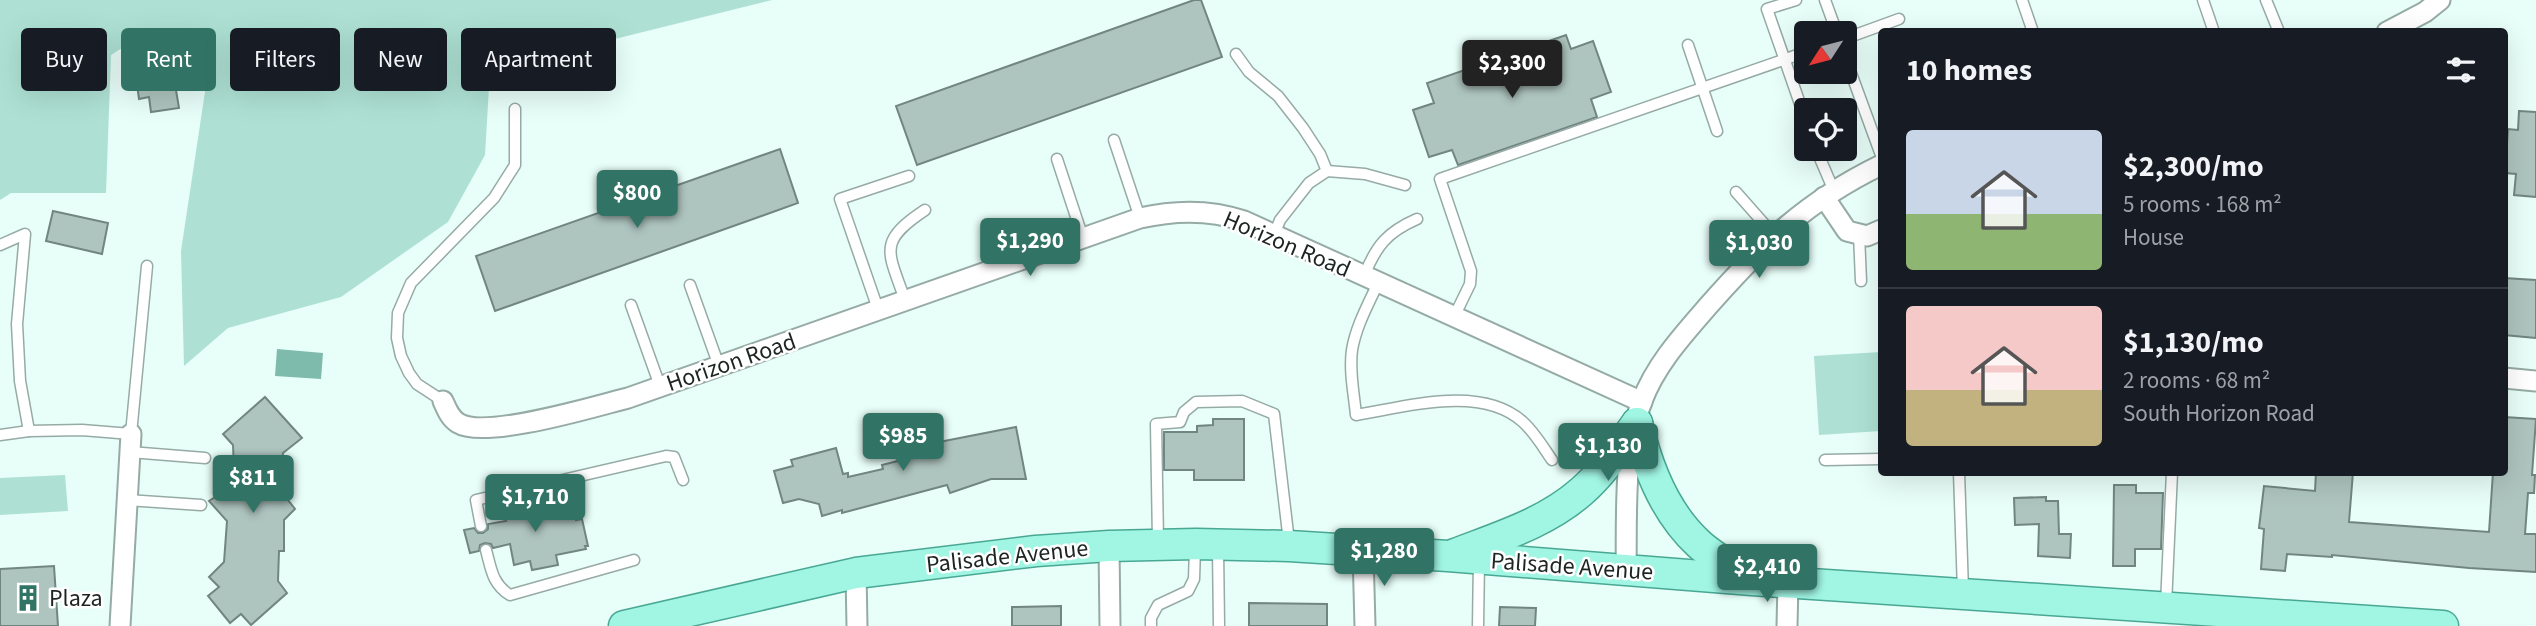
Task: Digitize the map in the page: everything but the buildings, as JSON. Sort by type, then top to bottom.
[{"type":"main road","points":[[1448,556],[1532,525],[1583,491],[1603,469],[1640,412]]},
{"type":"main road","points":[[1640,412],[1643,451],[1678,522],[1699,545],[1752,580]]},
{"type":"main road","name":"Palisade Avenue","points":[[624,626],[856,573],[977,556],[1158,544],[1289,546],[1448,556],[1963,594],[2166,617],[2426,625]]},
{"type":"street","points":[[2400,28],[2438,1]]},
{"type":"street","points":[[1626,570],[1629,469],[1640,412],[1659,366],[1678,341],[1774,235],[1829,194],[1878,167]]},
{"type":"street","points":[[1829,194],[1847,231],[1867,236],[1878,231]]},
{"type":"street","name":"Horizon Road","points":[[443,401],[449,414],[458,423],[469,428],[528,423],[562,415],[628,398],[1139,218],[1161,213],[1206,212],[1231,217],[1274,234],[1454,317],[1640,412]]},
{"type":"street","points":[[2508,378],[2536,380]]},
{"type":"street","points":[[120,626],[131,443]]},
{"type":"street","points":[[1109,546],[1110,626]]},
{"type":"street","points":[[1363,552],[1365,626]]},
{"type":"street","points":[[856,573],[858,626]]},
{"type":"street","points":[[1787,626],[1788,582]]},
{"type":"lane","points":[[1796,0],[1767,9],[1798,98]]},
{"type":"lane","points":[[1825,0],[1833,21]]},
{"type":"lane","points":[[2022,0],[2032,28]]},
{"type":"lane","points":[[2203,0],[2213,28]]},
{"type":"lane","points":[[2266,0],[2277,28]]},
{"type":"lane","points":[[1857,34],[1899,19]]},
{"type":"lane","points":[[1688,45],[1717,131]]},
{"type":"lane","points":[[1236,54],[1249,72],[1278,96],[1303,128],[1320,154],[1327,171]]},
{"type":"lane","points":[[1454,317],[1470,284],[1471,271],[1440,179],[1794,56]]},
{"type":"lane","points":[[1855,84],[1878,147]]},
{"type":"lane","points":[[443,401],[417,384],[409,373],[397,338],[398,313],[411,283],[494,198],[515,165],[515,109]]},
{"type":"lane","points":[[1114,139],[1139,218]]},
{"type":"lane","points":[[1057,159],[1083,239]]},
{"type":"lane","points":[[1819,161],[1829,194]]},
{"type":"lane","points":[[1274,234],[1280,220],[1309,183],[1327,171],[1365,174],[1405,184]]},
{"type":"lane","points":[[878,309],[840,200],[909,176]]},
{"type":"lane","points":[[1736,191],[1774,235]]},
{"type":"lane","points":[[905,300],[893,266],[890,248],[893,236],[904,224],[925,210]]},
{"type":"lane","points":[[1417,219],[1402,225],[1379,245],[1352,351],[1356,415],[1468,400],[1493,405],[1521,420],[1538,437],[1552,460]]},
{"type":"lane","points":[[0,245],[25,234],[17,324],[20,381],[29,431]]},
{"type":"lane","points":[[1859,234],[1861,281]]},
{"type":"lane","points":[[131,443],[147,266]]},
{"type":"lane","points":[[690,285],[719,366]]},
{"type":"lane","points":[[631,305],[660,386]]},
{"type":"lane","points":[[1158,544],[1156,424],[1180,422],[1184,412],[1196,402],[1242,401],[1274,414],[1289,546]]},
{"type":"lane","points":[[0,435],[29,431],[82,430],[205,458]]},
{"type":"lane","points":[[481,526],[476,500],[666,456],[674,457],[683,480]]},
{"type":"lane","points":[[1825,460],[1878,459]]},
{"type":"lane","points":[[1959,476],[1963,594]]},
{"type":"lane","points":[[2166,617],[2172,476]]},
{"type":"lane","points":[[127,500],[201,505]]},
{"type":"lane","points":[[1151,626],[1158,605],[1188,591],[1207,545]]},
{"type":"lane","points":[[1207,545],[1219,626]]},
{"type":"lane","points":[[486,550],[495,582],[499,589],[510,595],[634,560]]},
{"type":"lane","points":[[1478,626],[1479,559]]},
{"type":"shaded area","points":[[0,0],[772,0],[616,39],[616,28],[461,28],[461,91],[489,91],[485,155],[448,222],[341,297],[228,328],[184,366],[181,251],[205,91],[216,91],[216,28],[121,28],[121,49],[111,55],[106,193],[11,193],[0,200]]},
{"type":"shaded area","points":[[277,349],[323,353],[321,379],[275,376]]},
{"type":"shaded area","points":[[1878,352],[1878,431],[1819,435],[1814,356]]},
{"type":"shaded area","points":[[65,475],[68,511],[0,515],[0,478]]},
{"type":"place","name":"Plaza","points":[[28,598]]}]
